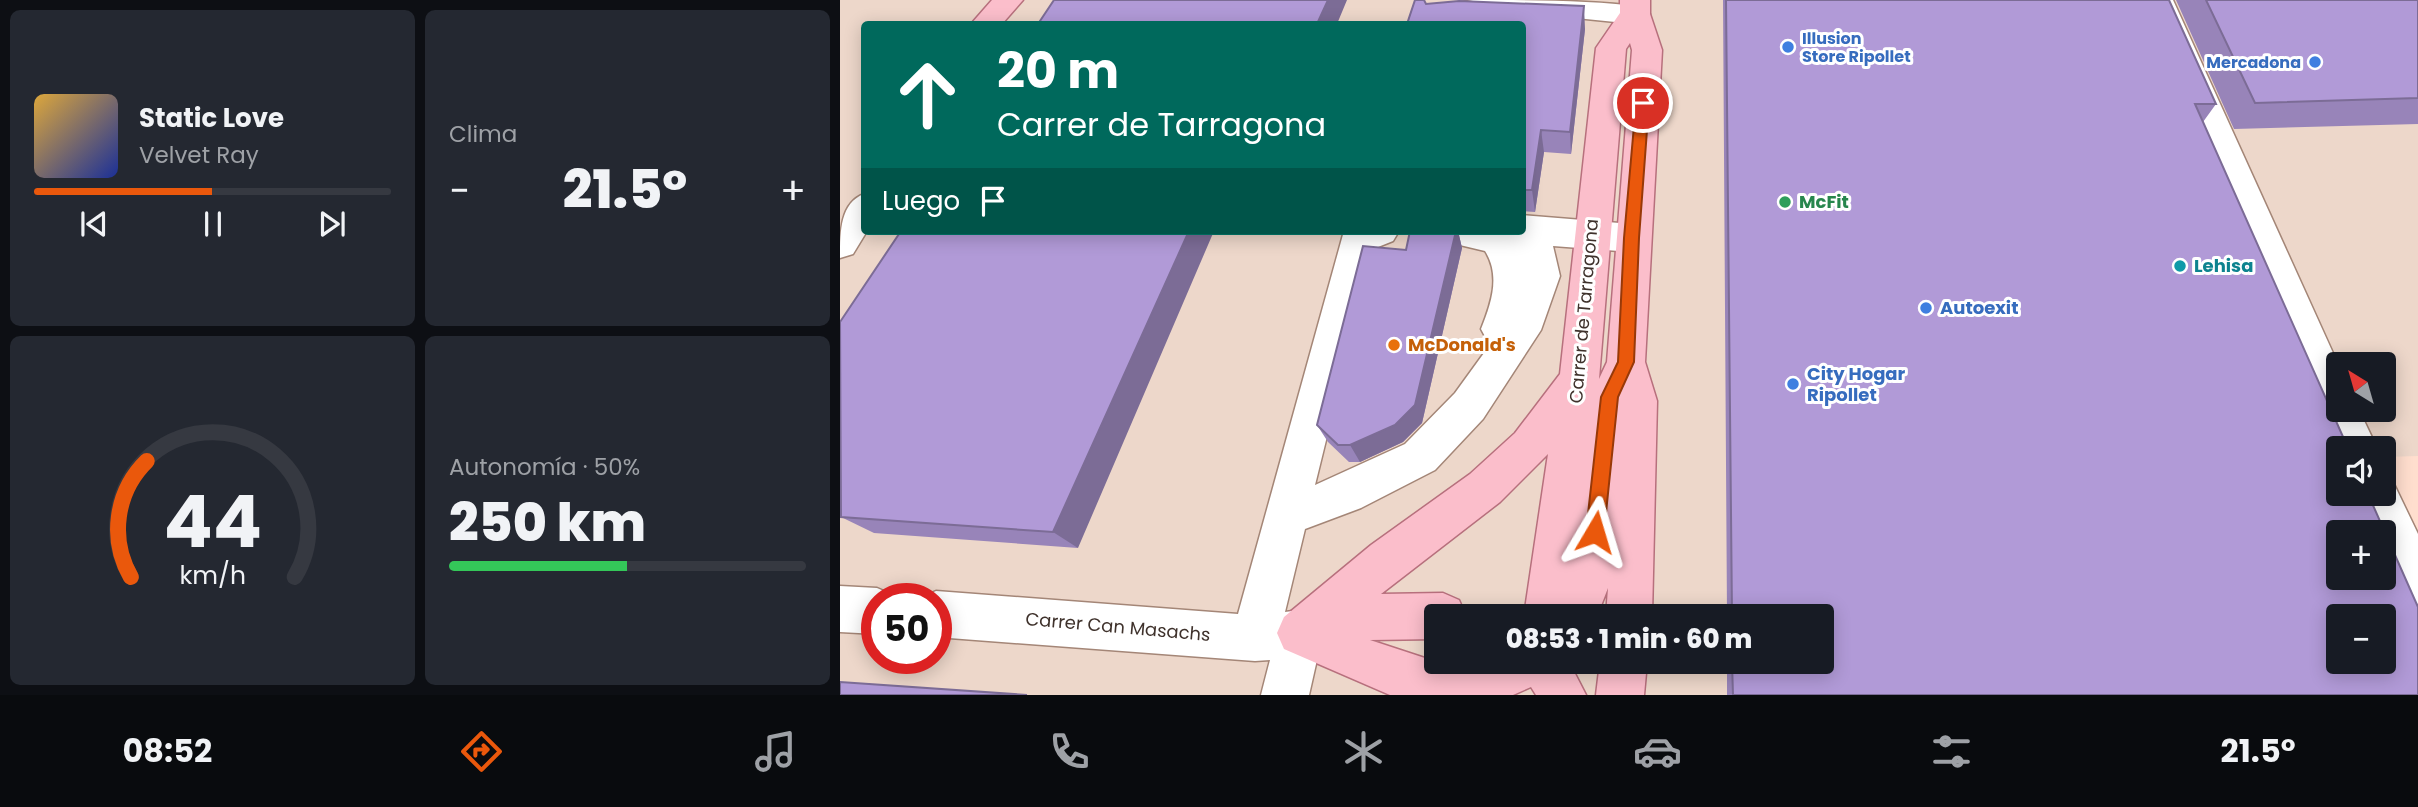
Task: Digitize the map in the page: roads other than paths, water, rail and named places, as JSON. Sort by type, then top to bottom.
[{"type":"main road","points":[[986,21],[994,0]]},
{"type":"main road","points":[[988,21],[1008,0]]},
{"type":"main road","points":[[1629,604],[1637,401],[1626,362],[1632,238],[1647,50],[1635,7]]},
{"type":"main road","name":"Carrer de Tarragona","points":[[1549,604],[1579,379],[1590,237],[1611,48],[1635,7]]},
{"type":"main road","points":[[1579,604],[1590,575],[1610,397],[1626,362]]},
{"type":"main road","points":[[1300,633],[1387,560],[1485,488],[1530,446],[1579,379]]},
{"type":"main road","points":[[1300,633],[1371,617],[1424,616]]},
{"type":"main road","points":[[1300,633],[1419,687],[1454,687],[1489,681],[1506,674]]},
{"type":"main road","points":[[1537,695],[1540,674]]},
{"type":"main road","points":[[1549,674],[1562,695]]},
{"type":"main road","points":[[1620,695],[1623,674]]},
{"type":"street","points":[[2158,0],[2351,436]]},
{"type":"street","points":[[1447,21],[1449,13],[1527,2],[1635,7]]},
{"type":"street","points":[[840,244],[861,211]]},
{"type":"street","points":[[1526,229],[1590,237],[1632,238]]},
{"type":"street","points":[[1284,516],[1346,495],[1420,457],[1469,406],[1522,330],[1542,276],[1535,244],[1526,234]]},
{"type":"street","points":[[1255,638],[1284,516],[1357,240],[1370,235]]},
{"type":"street","points":[[1469,406],[1513,298],[1510,257],[1497,240],[1474,235]]},
{"type":"street","points":[[2385,506],[2408,538],[2418,582]]},
{"type":"street","points":[[840,609],[861,610]]},
{"type":"street","name":"Carrer Can Masachs","points":[[952,615],[1255,638],[1300,633]]},
{"type":"street","points":[[1285,695],[1300,633]]},
{"type":"place","name":"Illusion Store Ripollet","points":[[1788,47]]},
{"type":"place","name":"Mercadona","points":[[2315,62]]},
{"type":"place","name":"McFit","points":[[1785,202]]},
{"type":"place","name":"Lehisa","points":[[2180,266]]},
{"type":"place","name":"Autoexit","points":[[1926,308]]},
{"type":"place","name":"McDonald's","points":[[1394,345]]},
{"type":"place","name":"City Hogar Ripollet","points":[[1793,384]]}]
